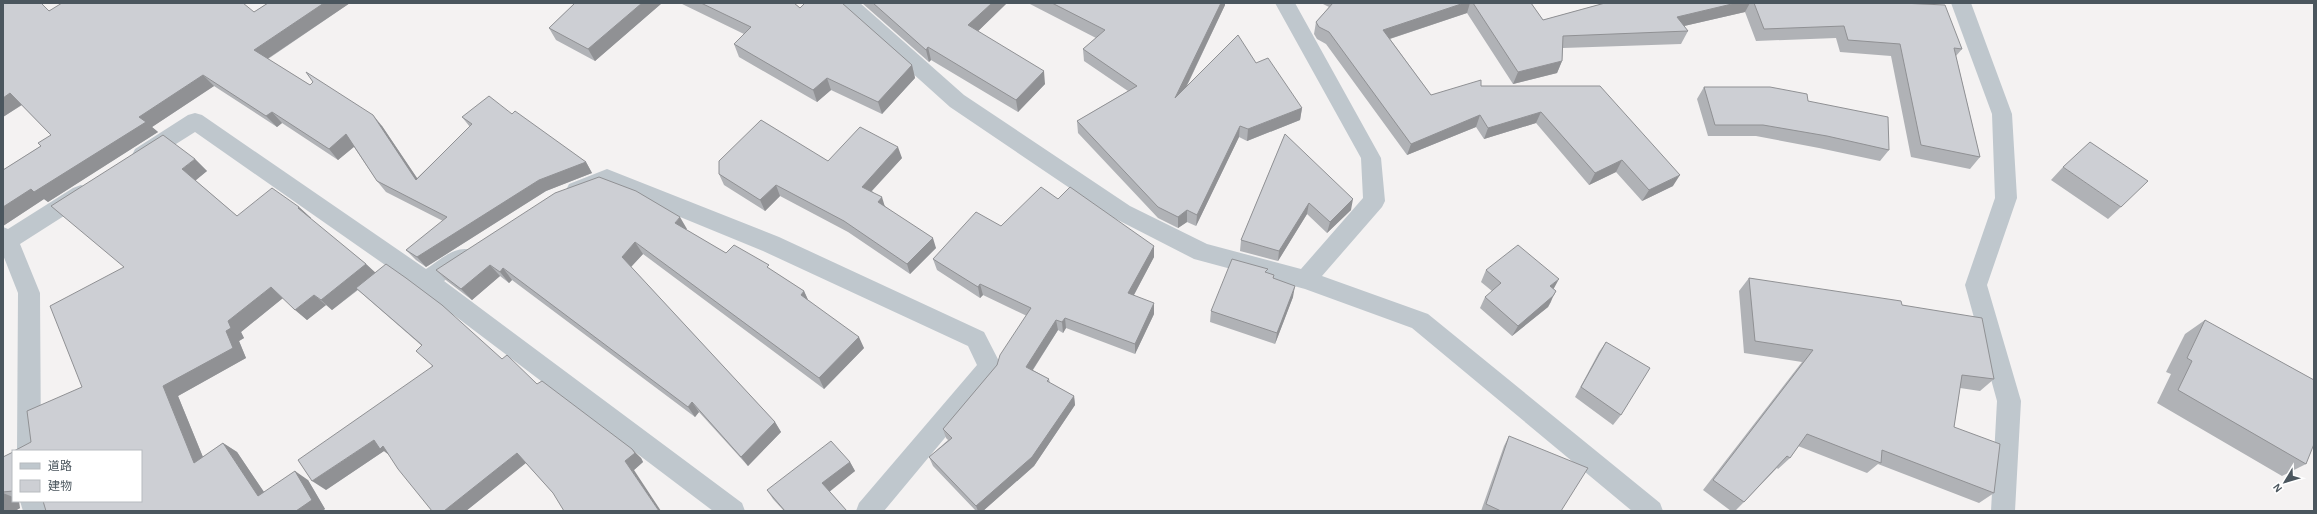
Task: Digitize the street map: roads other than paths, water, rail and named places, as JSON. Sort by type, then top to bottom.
[{"type":"street","points":[[847,3],[957,101],[1122,212],[1202,252],[1305,280],[1420,321],[1650,511]]},
{"type":"street","points":[[1285,3],[1371,158],[1374,201],[1305,280]]},
{"type":"street","points":[[1961,3],[2002,114],[2006,198],[1976,285],[2009,401],[2003,511]]},
{"type":"street","points":[[128,164],[195,121],[426,281],[733,511]]},
{"type":"street","points":[[555,198],[607,178],[771,244],[976,338],[990,367],[868,511]]},
{"type":"street","points":[[29,450],[29,293],[5,238],[94,185]]},
{"type":"street","points":[[426,281],[478,248]]}]
